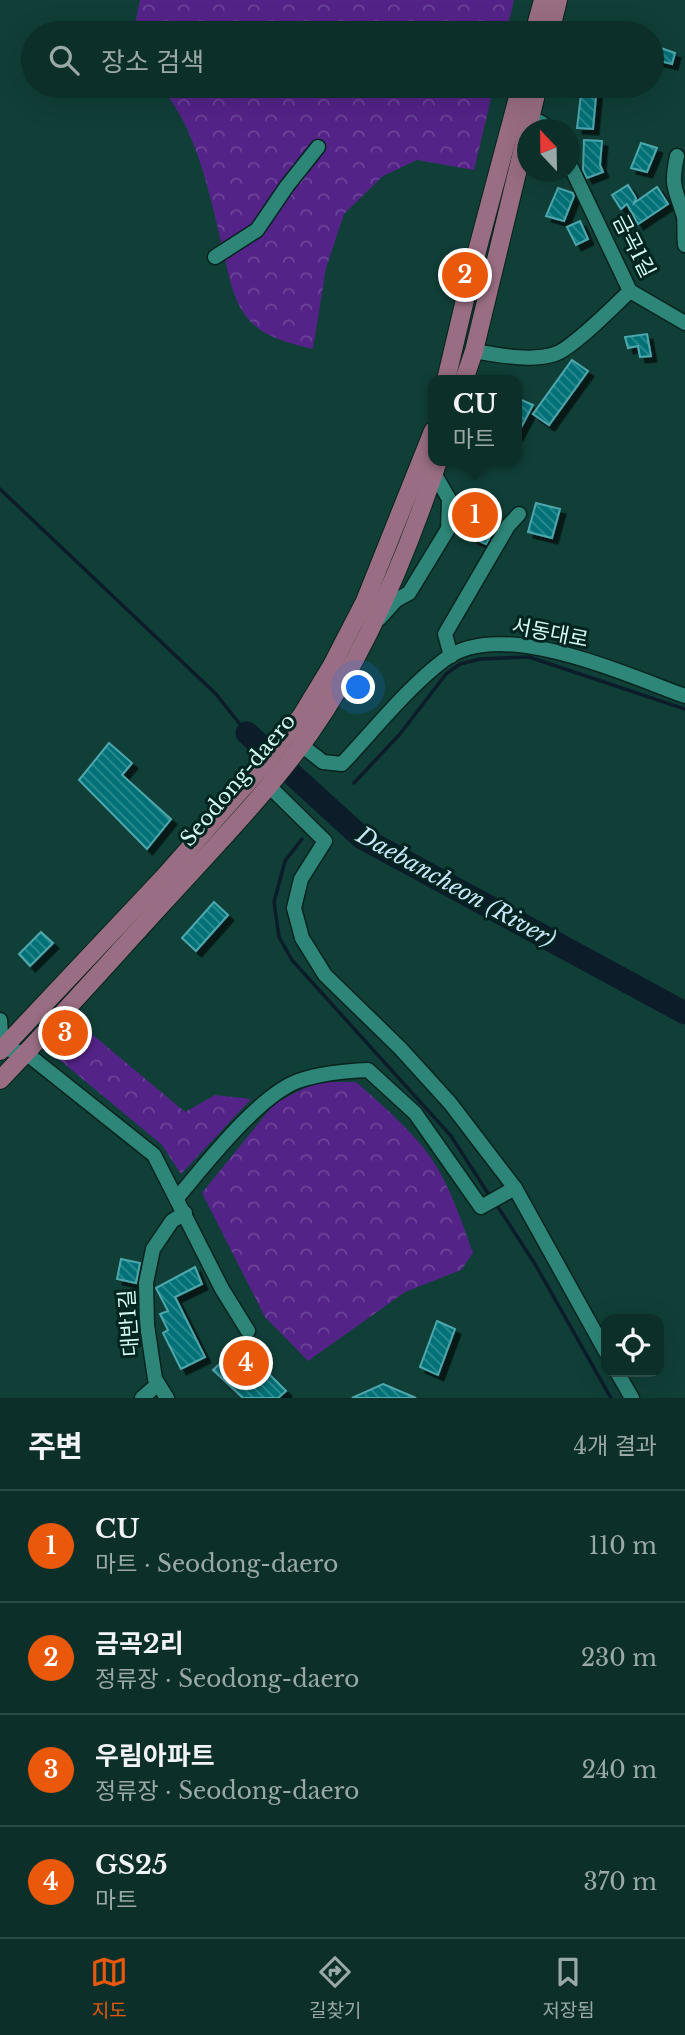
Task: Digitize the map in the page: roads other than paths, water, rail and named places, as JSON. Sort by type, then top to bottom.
[{"type":"main road","points":[[537,21],[543,0]]},
{"type":"main road","points":[[553,21],[558,0]]},
{"type":"main road","points":[[521,98],[521,119]]},
{"type":"main road","points":[[521,119],[532,98]]},
{"type":"main road","points":[[447,375],[472,270],[517,131]]},
{"type":"main road","points":[[466,375],[474,351],[517,139]]},
{"type":"main road","name":"Seodong-daero","points":[[292,746],[302,715],[331,667],[365,601],[428,444]]},
{"type":"main road","name":"Seodong-daero","points":[[0,1080],[270,775],[292,746],[315,724],[374,624],[409,541],[435,467]]},
{"type":"main road","name":"Seodong-daero","points":[[1,1049],[163,878],[270,775]]},
{"type":"street","points":[[215,257],[257,230],[287,186],[318,148]]},
{"type":"street","points":[[677,156],[673,177],[674,193],[685,219],[685,245]]},
{"type":"street","name":"금곡1길","points":[[577,182],[630,291],[685,323]]},
{"type":"street","points":[[474,351],[518,358],[555,354],[579,337],[630,291]]},
{"type":"street","points":[[374,624],[396,600],[410,593],[448,529],[449,499],[435,467]]},
{"type":"street","points":[[451,656],[445,634],[508,526],[519,514]]},
{"type":"street","name":"서동대로","points":[[292,746],[323,762],[342,764],[418,684],[451,656],[468,648],[482,646],[524,645],[582,659],[685,696]]},
{"type":"street","points":[[270,775],[325,841],[300,879],[294,908],[302,938],[325,975],[400,1048],[450,1103],[515,1188],[601,1343]]},
{"type":"street","points":[[0,1020],[1,1049],[26,1053],[154,1155],[222,1289],[248,1331]]},
{"type":"street","points":[[177,1198],[216,1150],[271,1097],[308,1078],[331,1072],[368,1070],[415,1113],[481,1207],[515,1188]]},
{"type":"street","name":"대반1길","points":[[167,1398],[155,1379],[147,1325],[146,1283],[153,1249],[172,1221],[185,1213]]},
{"type":"street","points":[[620,1377],[632,1398]]},
{"type":"street","points":[[142,1398],[158,1384]]},
{"type":"waterway","points":[[0,489],[216,694],[247,733]]},
{"type":"waterway","points":[[354,783],[400,734],[446,674],[460,664],[480,659],[529,657],[685,709]]},
{"type":"waterway","name":"Daebancheon (River)","points":[[247,733],[362,838],[685,1013]]},
{"type":"waterway","points":[[302,839],[285,861],[274,902],[279,937],[292,960],[451,1136],[491,1198]]},
{"type":"waterway","points":[[496,1204],[535,1264],[611,1398]]},
{"type":"place","name":"금곡2리","points":[[465,275]]},
{"type":"place","name":"CU","points":[[475,515]]},
{"type":"place","name":"우림아파트","points":[[65,1033]]},
{"type":"place","name":"GS25","points":[[246,1363]]}]
